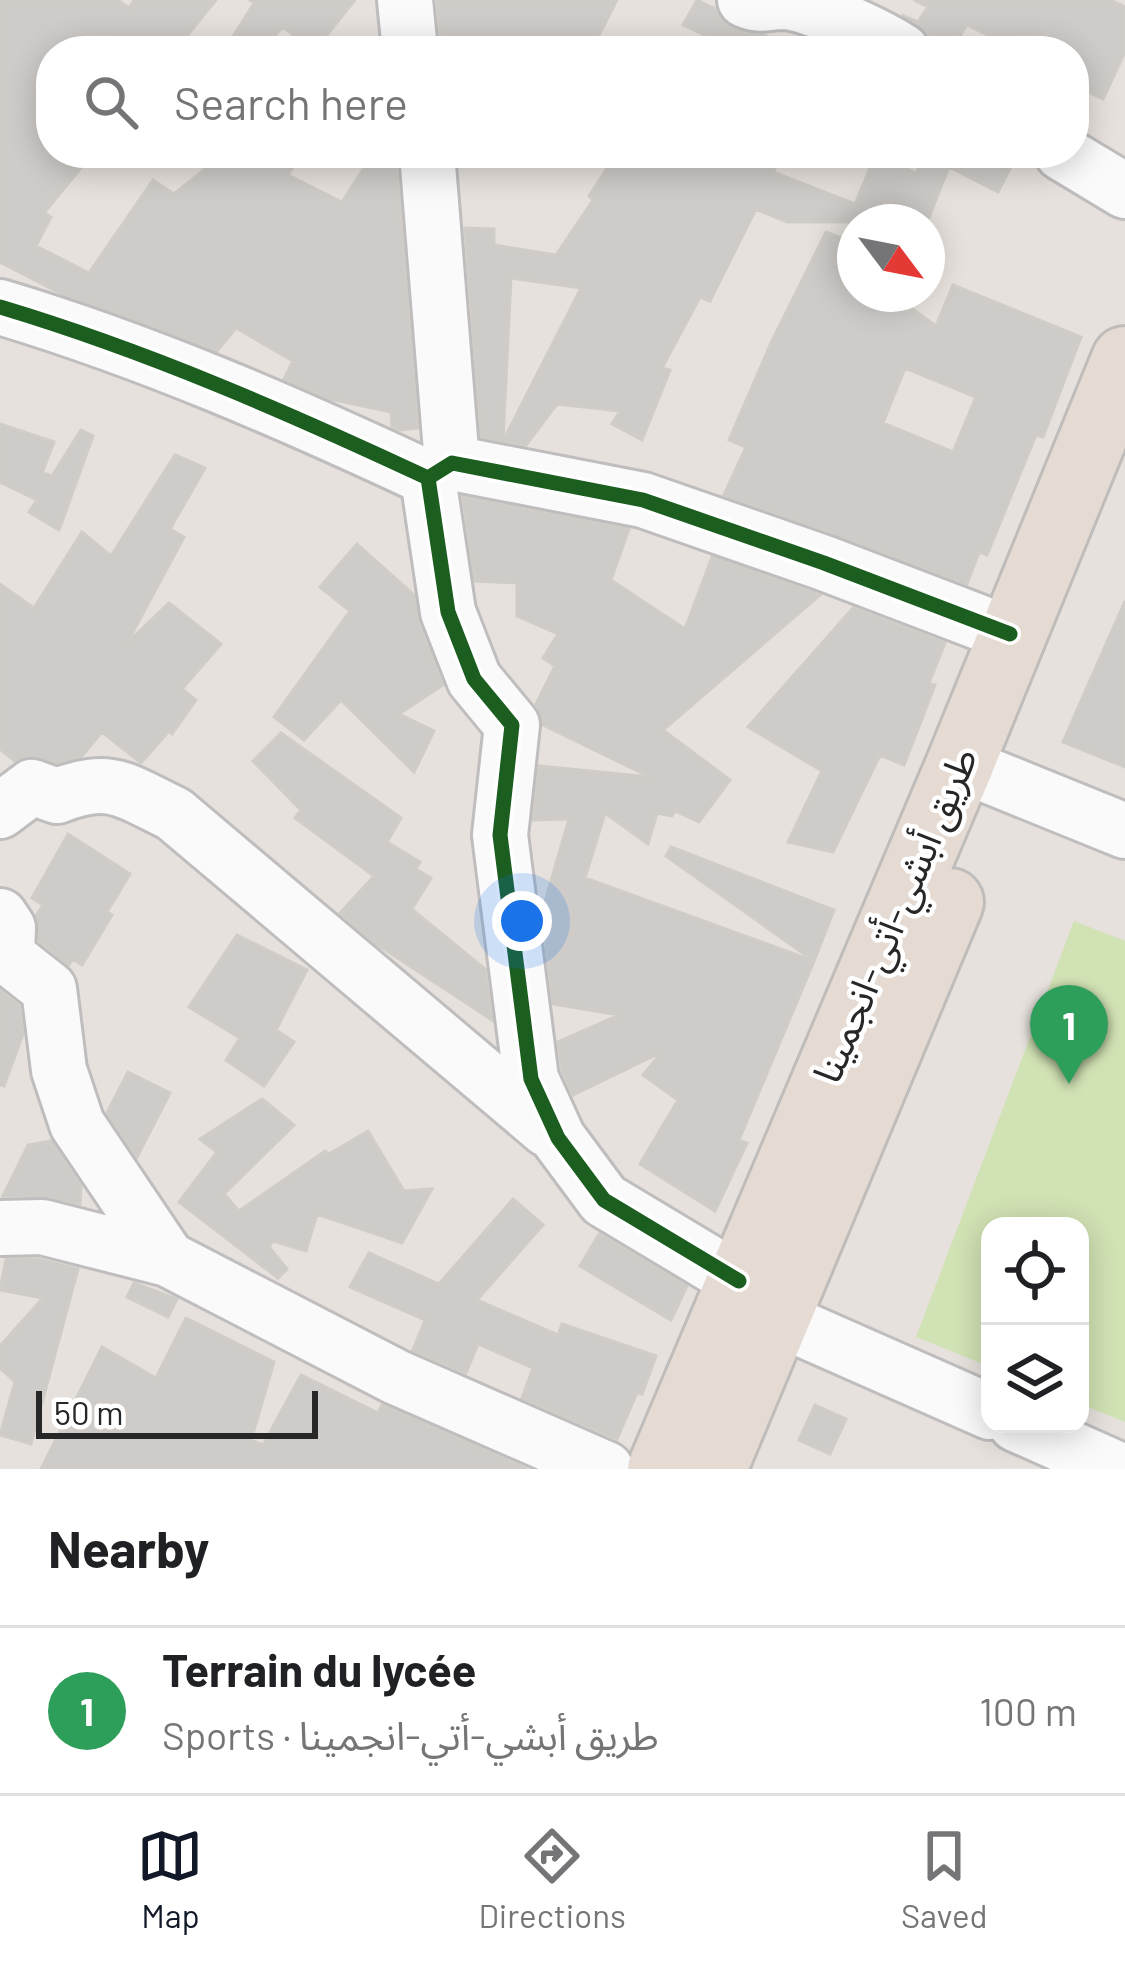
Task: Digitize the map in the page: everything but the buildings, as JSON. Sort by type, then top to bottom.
[{"type":"highway","name":"طريق أبشي-أتي-انجمينا","points":[[981,771],[1010,634],[1125,360]]},
{"type":"highway","points":[[661,1469],[758,1299],[981,771],[1125,468]]},
{"type":"highway","points":[[713,1469],[758,1299]]},
{"type":"street","points":[[405,0],[409,36]]},
{"type":"street","points":[[745,0],[759,7],[785,2],[880,36]]},
{"type":"street","points":[[428,168],[448,611],[474,679],[512,725],[500,835],[531,1079],[559,1138],[604,1200],[758,1299],[981,1408]]},
{"type":"street","points":[[1088,168],[1125,190]]},
{"type":"street","points":[[0,307],[91,334],[324,430],[440,471],[643,500],[1010,634]]},
{"type":"street","points":[[981,771],[1125,830]]},
{"type":"street","points":[[0,811],[32,787],[57,796],[91,783],[125,790],[174,814],[559,1138]]},
{"type":"street","points":[[0,916],[8,928],[7,956],[50,989],[59,1070],[76,1124],[168,1259]]},
{"type":"street","points":[[0,1228],[41,1227],[168,1259],[396,1377],[606,1469]]},
{"type":"street","points":[[1036,1433],[1118,1469]]},
{"type":"green space","points":[[1074,921],[1125,941],[1125,1422],[1089,1408],[1089,1217],[981,1217],[981,1363],[916,1337]]},
{"type":"cycle path","points":[[0,307],[217,385],[428,478],[452,463],[643,500],[1010,634]]},
{"type":"cycle path","points":[[428,478],[448,612],[474,679],[512,725],[500,835],[531,1079],[558,1138],[604,1200],[739,1281]]},
{"type":"place","name":"Terrain du lycée","points":[[1069,1084]]}]
